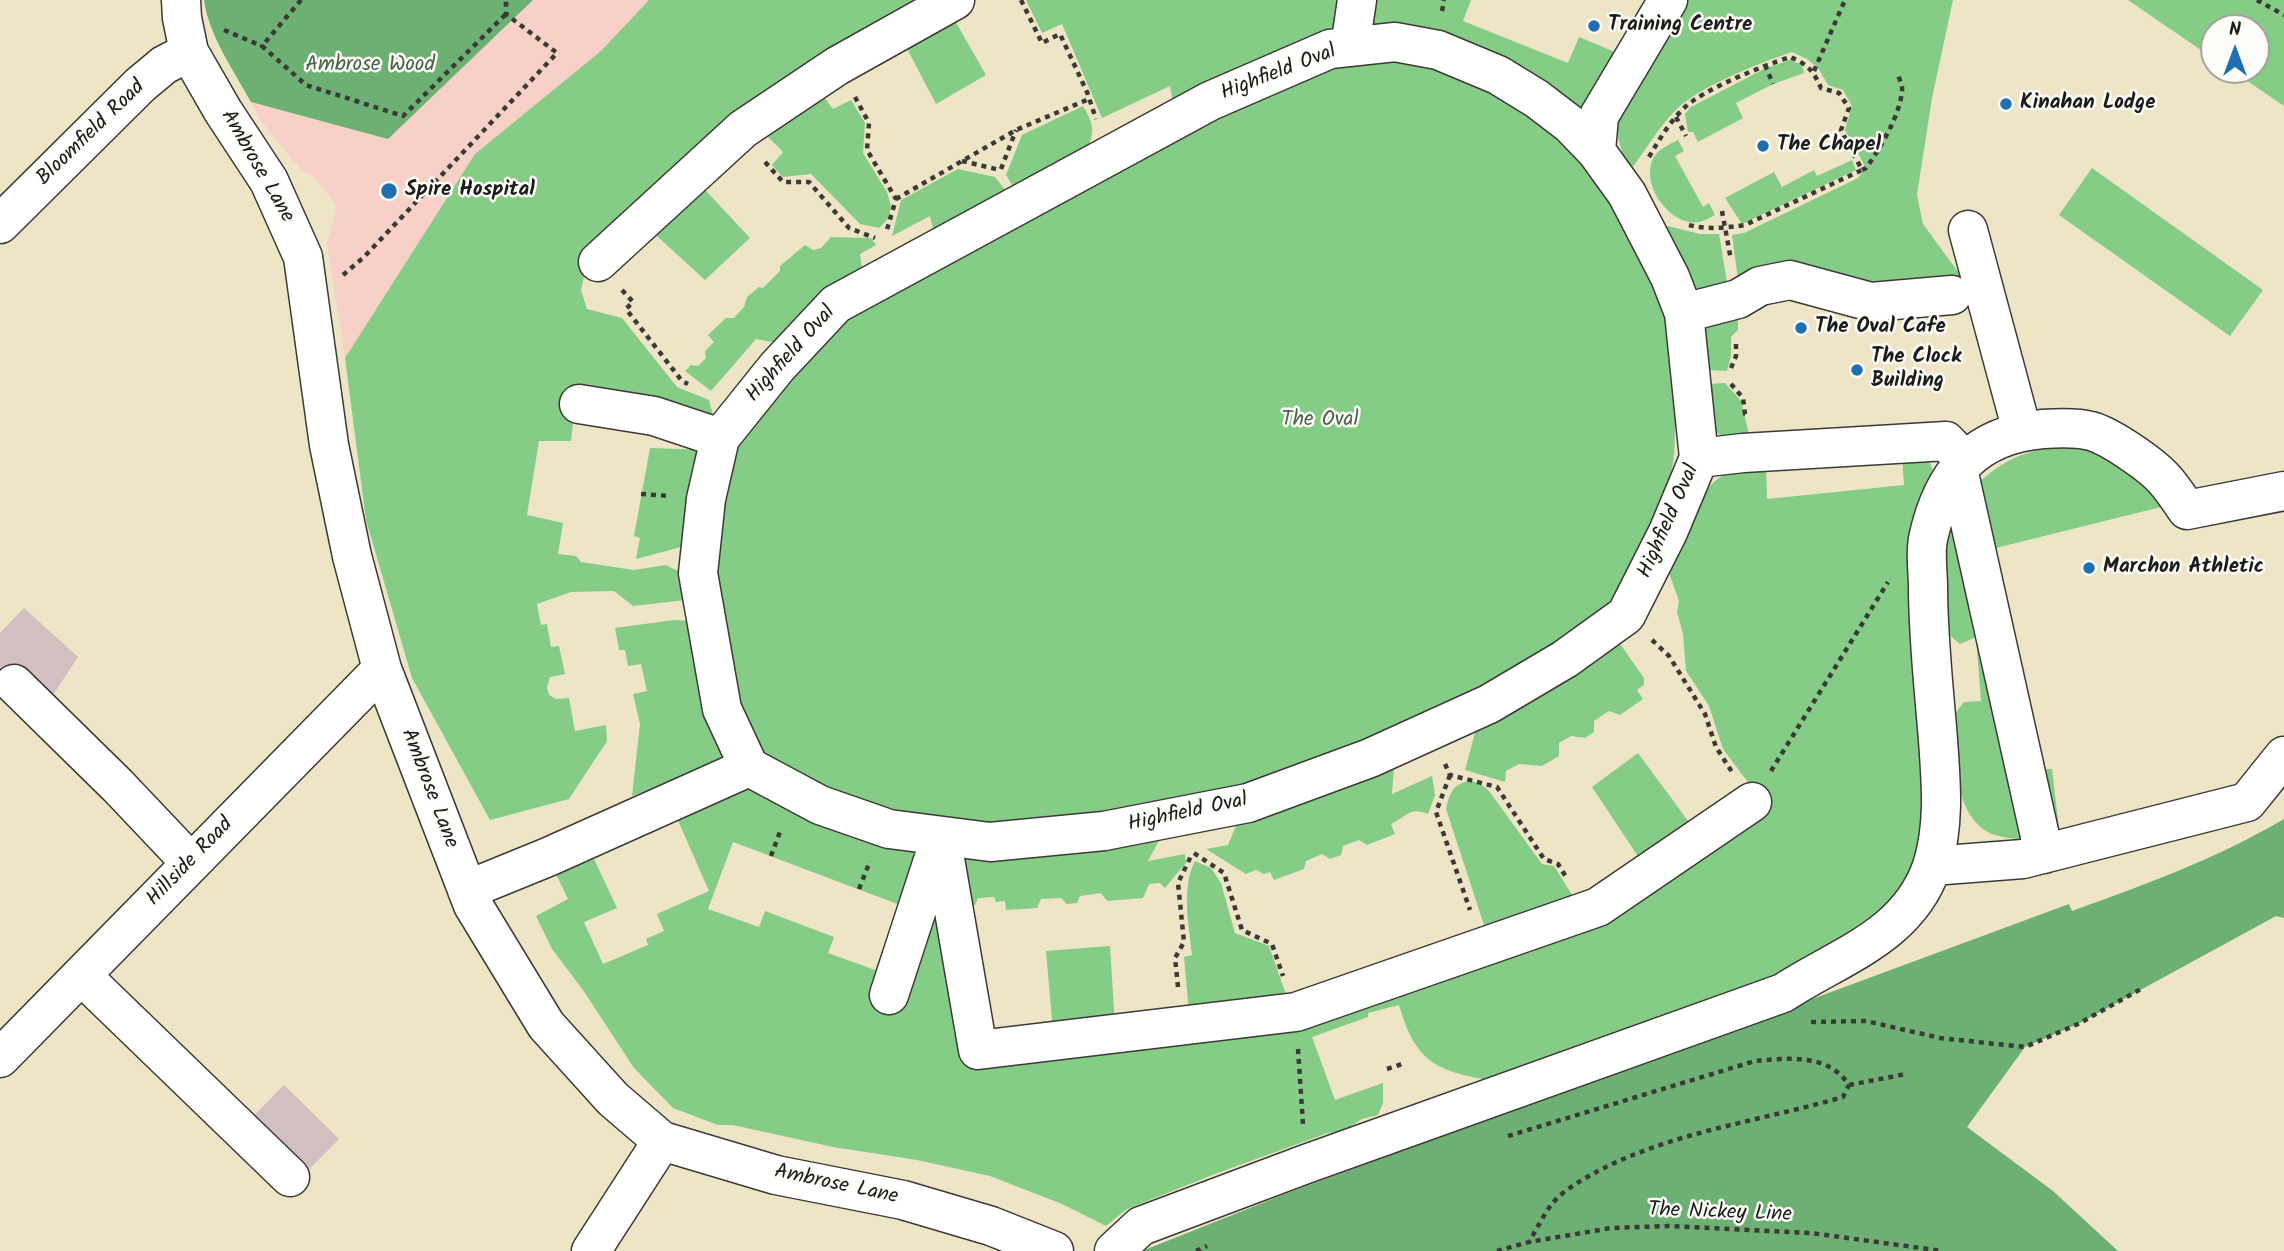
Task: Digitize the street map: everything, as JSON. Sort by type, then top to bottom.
[{"type":"street","name":"Ambrose Lane","points":[[181,0],[189,52],[223,111],[269,181],[303,257],[329,445],[352,556],[382,669],[473,905],[547,1025],[612,1099],[662,1141],[776,1175],[903,1200],[991,1226],[1054,1251]]},
{"type":"street","points":[[598,262],[738,133],[837,66],[956,0]]},
{"type":"street","points":[[1350,47],[1357,0]]},
{"type":"street","points":[[1595,151],[1599,116],[1668,0]]},
{"type":"street","name":"Highfield Oval","points":[[1395,42],[1438,50],[1498,75],[1545,105],[1571,125],[1595,151],[1635,210],[1670,277],[1684,313],[1699,458],[1668,532],[1626,615],[1565,659],[1489,704],[1370,758],[1248,803],[1104,831],[990,842],[889,830],[820,805],[749,767],[722,709],[698,573],[706,499],[720,438],[777,367],[836,304],[1209,101],[1330,49],[1350,47],[1395,42]]},
{"type":"street","name":"Bloomfield Road","points":[[0,224],[140,85],[164,65],[189,52]]},
{"type":"street","points":[[1968,230],[2022,431]]},
{"type":"street","points":[[1684,313],[1738,299],[1760,286],[1790,280],[1871,302],[1952,295]]},
{"type":"street","points":[[579,404],[653,416],[720,438]]},
{"type":"street","points":[[1114,1251],[1141,1226],[1783,993],[1854,954],[1908,910],[1931,866],[1943,805],[1928,601],[1928,541],[1944,492],[1961,465],[1983,446],[2022,431],[2058,428],[2092,431],[2138,457],[2165,480],[2187,510],[2284,491]]},
{"type":"street","points":[[1699,458],[1946,441],[1961,465],[2045,854]]},
{"type":"street","name":"Hillside Road","points":[[0,1058],[382,669]]},
{"type":"street","points":[[14,684],[118,786],[191,863]]},
{"type":"street","points":[[1931,866],[2023,859],[2247,802],[2284,757]]},
{"type":"street","points":[[467,890],[548,858],[749,767]]},
{"type":"street","points":[[941,836],[978,1051],[1296,1012],[1598,907],[1752,802]]},
{"type":"street","points":[[889,995],[941,836]]},
{"type":"street","points":[[82,976],[290,1177]]},
{"type":"street","points":[[591,1251],[662,1141]]},
{"type":"path","points":[[301,0],[262,46],[306,85],[403,116],[506,14],[506,0]]},
{"type":"path","points":[[1021,0],[1042,43],[1060,34],[1098,124],[1098,160]]},
{"type":"path","points":[[1845,0],[1814,71],[1818,89],[1839,93],[1849,108],[1840,131],[1861,170]]},
{"type":"path","points":[[2257,0],[2284,15]]},
{"type":"path","points":[[336,281],[363,257],[558,54],[506,14]]},
{"type":"path","points":[[1814,71],[1790,57],[1765,65],[1696,100],[1676,117],[1665,131],[1635,210],[1695,227],[1727,228],[1745,225],[1866,168],[1885,137],[1897,108],[1903,89],[1898,74]]},
{"type":"path","points":[[1765,65],[1773,84]]},
{"type":"path","points":[[837,66],[869,123],[867,150],[896,199]]},
{"type":"path","points":[[738,133],[783,182],[809,182],[849,228],[884,241],[896,199],[1016,130],[1089,99]]},
{"type":"path","points":[[1676,117],[1686,136]]},
{"type":"path","points":[[962,162],[1001,170]]},
{"type":"path","points":[[1722,211],[1727,228]]},
{"type":"path","points":[[598,262],[633,302],[626,309],[682,380],[690,386]]},
{"type":"path","points":[[1626,615],[1669,656],[1684,685],[1704,714],[1716,747],[1752,802],[1888,581]]},
{"type":"path","points":[[1431,731],[1450,775],[1436,812],[1483,947]]},
{"type":"path","points":[[1450,775],[1497,787],[1544,859],[1558,864],[1587,911]]},
{"type":"path","points":[[1181,1026],[1175,958],[1184,942],[1178,883],[1193,852],[1224,873],[1242,930],[1272,944],[1296,1012],[1306,1164]]},
{"type":"path","points":[[1783,993],[1788,1009],[1797,1022],[1866,1021],[1940,1038],[2025,1047],[2078,1024],[2140,989]]},
{"type":"path","points":[[1499,1139],[1755,1061],[1797,1057],[1816,1061],[1832,1068],[1845,1078],[1849,1085]]},
{"type":"path","points":[[1387,1069],[1402,1064]]},
{"type":"path","points":[[1849,1085],[1906,1074]]},
{"type":"path","points":[[1530,1242],[1552,1204],[1577,1182],[1614,1163],[1699,1132],[1791,1112],[1843,1097],[1849,1085]]},
{"type":"path","name":"The Nickey Line","points":[[1497,1251],[1530,1242],[1611,1228],[1670,1226],[1811,1233],[1943,1251]]},
{"type":"path","points":[[1196,1251],[1219,1241]]},
{"type":"shaded area","name":"Spire Hospital","points":[[533,0],[649,0],[601,51],[475,154],[345,358],[327,244],[337,206],[314,177],[301,170],[260,120],[251,102],[388,139]]},
{"type":"shaded area","points":[[24,608],[78,657],[32,727],[0,695],[0,633]]},
{"type":"shaded area","points":[[284,1085],[339,1139],[287,1192],[232,1138]]},
{"type":"green space","name":"Ambrose Wood","points":[[204,0],[533,0],[388,139],[251,102],[211,27]]},
{"type":"green space","points":[[649,0],[938,0],[589,255],[581,290],[587,309],[622,318],[677,387],[709,400],[716,426],[576,396],[571,441],[539,441],[527,515],[563,523],[558,554],[576,556],[581,562],[634,570],[666,565],[680,572],[686,600],[633,606],[614,591],[571,592],[537,604],[541,625],[547,624],[551,647],[559,646],[565,674],[550,677],[547,687],[549,695],[556,699],[569,698],[575,731],[606,725],[607,741],[569,799],[490,820],[412,678],[366,520],[345,358],[475,154],[601,51]]},
{"type":"green space","points":[[1026,0],[1346,0],[1343,36],[1174,108],[1170,86],[1102,118],[1062,24],[1042,33]]},
{"type":"green space","points":[[1372,0],[1471,0],[1463,21],[1568,63],[1579,37],[1622,55],[1586,111],[1360,32]]},
{"type":"green space","points":[[1686,0],[1953,0],[1932,98],[1917,195],[1923,224],[1964,280],[1928,284],[1739,287],[1732,235],[1744,233],[1858,178],[1866,168],[1845,130],[1852,106],[1843,90],[1828,85],[1818,68],[1792,52],[1731,76],[1687,101],[1664,124],[1628,173],[1616,130],[1623,98]]},
{"type":"green space","points":[[2128,0],[2284,0],[2284,106],[2252,84],[2270,84],[2270,14],[2200,14],[2200,49]]},
{"type":"green space","points":[[950,12],[986,75],[936,104],[902,39]]},
{"type":"green space","name":"The Oval","points":[[1359,57],[1435,60],[1560,132],[1614,204],[1670,321],[1677,376],[1674,457],[1665,506],[1608,612],[1486,697],[1248,791],[1001,828],[892,816],[768,763],[739,716],[711,611],[716,501],[746,421],[849,318],[1179,133]]},
{"type":"green space","points":[[1790,60],[1802,65],[1804,73],[1773,84],[1736,103],[1743,118],[1698,142],[1693,132],[1688,132],[1685,114],[1691,107],[1764,69]]},
{"type":"green space","points":[[818,89],[833,109],[851,100],[865,123],[863,153],[887,192],[891,206],[889,218],[879,228],[860,224],[811,174],[783,177],[772,165],[783,152],[766,135]]},
{"type":"green space","points":[[1083,106],[1092,130],[1085,156],[1016,191],[1006,175],[1022,135]]},
{"type":"green space","points":[[1678,140],[1684,151],[1675,156],[1703,207],[1709,203],[1715,215],[1702,221],[1689,222],[1672,214],[1653,190],[1650,170],[1654,157],[1663,148]]},
{"type":"green space","points":[[1852,160],[1856,170],[1742,224],[1725,198],[1774,172],[1782,187],[1814,170],[1817,176]]},
{"type":"green space","points":[[2092,168],[2263,290],[2230,336],[2059,215]]},
{"type":"green space","points":[[958,169],[995,177],[1010,196],[934,232],[930,216],[892,236],[901,200]]},
{"type":"green space","points":[[695,179],[750,238],[705,280],[646,226]]},
{"type":"green space","points":[[1668,226],[1700,234],[1719,234],[1728,288],[1695,292],[1660,229]]},
{"type":"green space","points":[[831,237],[871,238],[876,245],[860,254],[863,278],[782,344],[756,339],[711,391],[685,371],[691,365],[698,366],[706,358],[705,351],[714,342],[708,335],[726,318],[734,318],[744,307],[747,297],[759,287],[763,288],[780,271],[780,266],[805,245],[813,250],[821,248]]},
{"type":"green space","points":[[1738,316],[1738,330],[1731,337],[1731,356],[1727,371],[1708,370],[1704,325]]},
{"type":"green space","points":[[1725,383],[1741,401],[1750,438],[1714,432],[1709,384]]},
{"type":"green space","points":[[2063,445],[2113,452],[2163,502],[2161,507],[1984,551],[1971,489],[2013,459]]},
{"type":"green space","points":[[650,448],[710,450],[696,543],[636,559],[640,538],[634,536]]},
{"type":"green space","points":[[1902,457],[1930,463],[1934,479],[1933,493],[1926,506],[1914,517],[1908,553],[1924,774],[1923,839],[1905,884],[1854,939],[1764,983],[1489,1080],[1454,1072],[1429,1060],[1412,1039],[1399,1005],[1368,1013],[1368,1017],[1312,1037],[1335,1100],[1383,1083],[1383,1103],[1378,1115],[1362,1119],[1347,1129],[1325,1134],[1215,1174],[1127,1209],[1106,1226],[1062,1204],[990,1176],[917,1160],[833,1147],[733,1125],[718,1125],[673,1108],[634,1068],[583,990],[552,949],[536,916],[568,899],[556,874],[594,859],[617,908],[584,922],[603,964],[648,945],[646,939],[664,931],[657,914],[709,891],[676,816],[746,780],[921,846],[933,889],[970,1062],[1054,1056],[1502,948],[1753,789],[1723,749],[1709,706],[1686,671],[1683,634],[1677,612],[1679,601],[1669,573],[1705,492],[1711,485],[1732,471],[1766,462],[1767,499],[1904,485]],"holes":[[[733,842],[900,905],[875,970],[828,953],[834,937],[765,911],[759,927],[708,909]]]},
{"type":"green space","points":[[1958,504],[2027,769],[2052,769],[2060,836],[2019,839],[1995,835],[1981,827],[1971,816],[1959,785],[1952,718],[1964,702],[1981,701],[1976,637],[1960,644],[1948,634],[1945,549],[1948,529]]},
{"type":"green space","points":[[674,620],[689,621],[727,761],[632,796],[640,724],[633,694],[647,691],[641,664],[628,666],[625,650],[619,650],[615,628]]},
{"type":"green space","points":[[1616,638],[1644,678],[1644,685],[1637,690],[1643,699],[1620,715],[1609,711],[1594,721],[1594,732],[1585,738],[1571,736],[1559,743],[1559,756],[1542,766],[1519,764],[1506,771],[1505,782],[1465,770],[1476,729]]},
{"type":"green space","points":[[1638,753],[1694,829],[1643,864],[1592,787]]},
{"type":"green space","points":[[1394,767],[1392,794],[1432,776],[1435,795],[1428,814],[1417,811],[1408,813],[1391,824],[1395,834],[1367,845],[1359,840],[1343,846],[1341,855],[1330,859],[1322,854],[1306,861],[1304,869],[1274,880],[1270,872],[1264,874],[1256,870],[1246,874],[1206,849],[1228,845],[1240,816],[1305,803]]},
{"type":"green space","points":[[1472,781],[1489,791],[1542,864],[1554,866],[1576,901],[1487,934],[1446,809],[1453,789]]},
{"type":"green space","points":[[2284,819],[2284,918],[2276,916],[2078,1024],[2025,1047],[1967,1127],[2053,1191],[2118,1251],[1142,1251],[1285,1194],[2069,904],[2072,911],[2126,891],[2207,858]]},
{"type":"green space","points":[[1163,833],[1148,861],[1185,854],[1186,863],[1165,888],[1160,883],[1149,884],[1143,898],[1107,901],[1101,893],[1080,896],[1077,903],[1067,904],[1061,898],[1041,899],[1037,908],[1006,910],[1005,901],[996,902],[994,897],[978,898],[975,905],[966,906],[954,850]]},
{"type":"green space","points":[[1195,861],[1211,868],[1221,883],[1235,933],[1269,946],[1289,1003],[1189,1012],[1184,957],[1192,955],[1187,895]]},
{"type":"green space","points":[[1110,946],[1115,1026],[1053,1031],[1046,951]]},
{"type":"place","name":"Training Centre","points":[[1594,26]]},
{"type":"place","name":"Kinahan Lodge","points":[[2006,104]]},
{"type":"place","name":"The Chapel","points":[[1763,146]]},
{"type":"place","name":"Spire Hospital","points":[[389,191]]},
{"type":"place","name":"The Oval Cafe","points":[[1801,328]]},
{"type":"place","name":"The Clock Building","points":[[1857,370]]},
{"type":"place","name":"Marchon Athletic","points":[[2089,568]]}]
